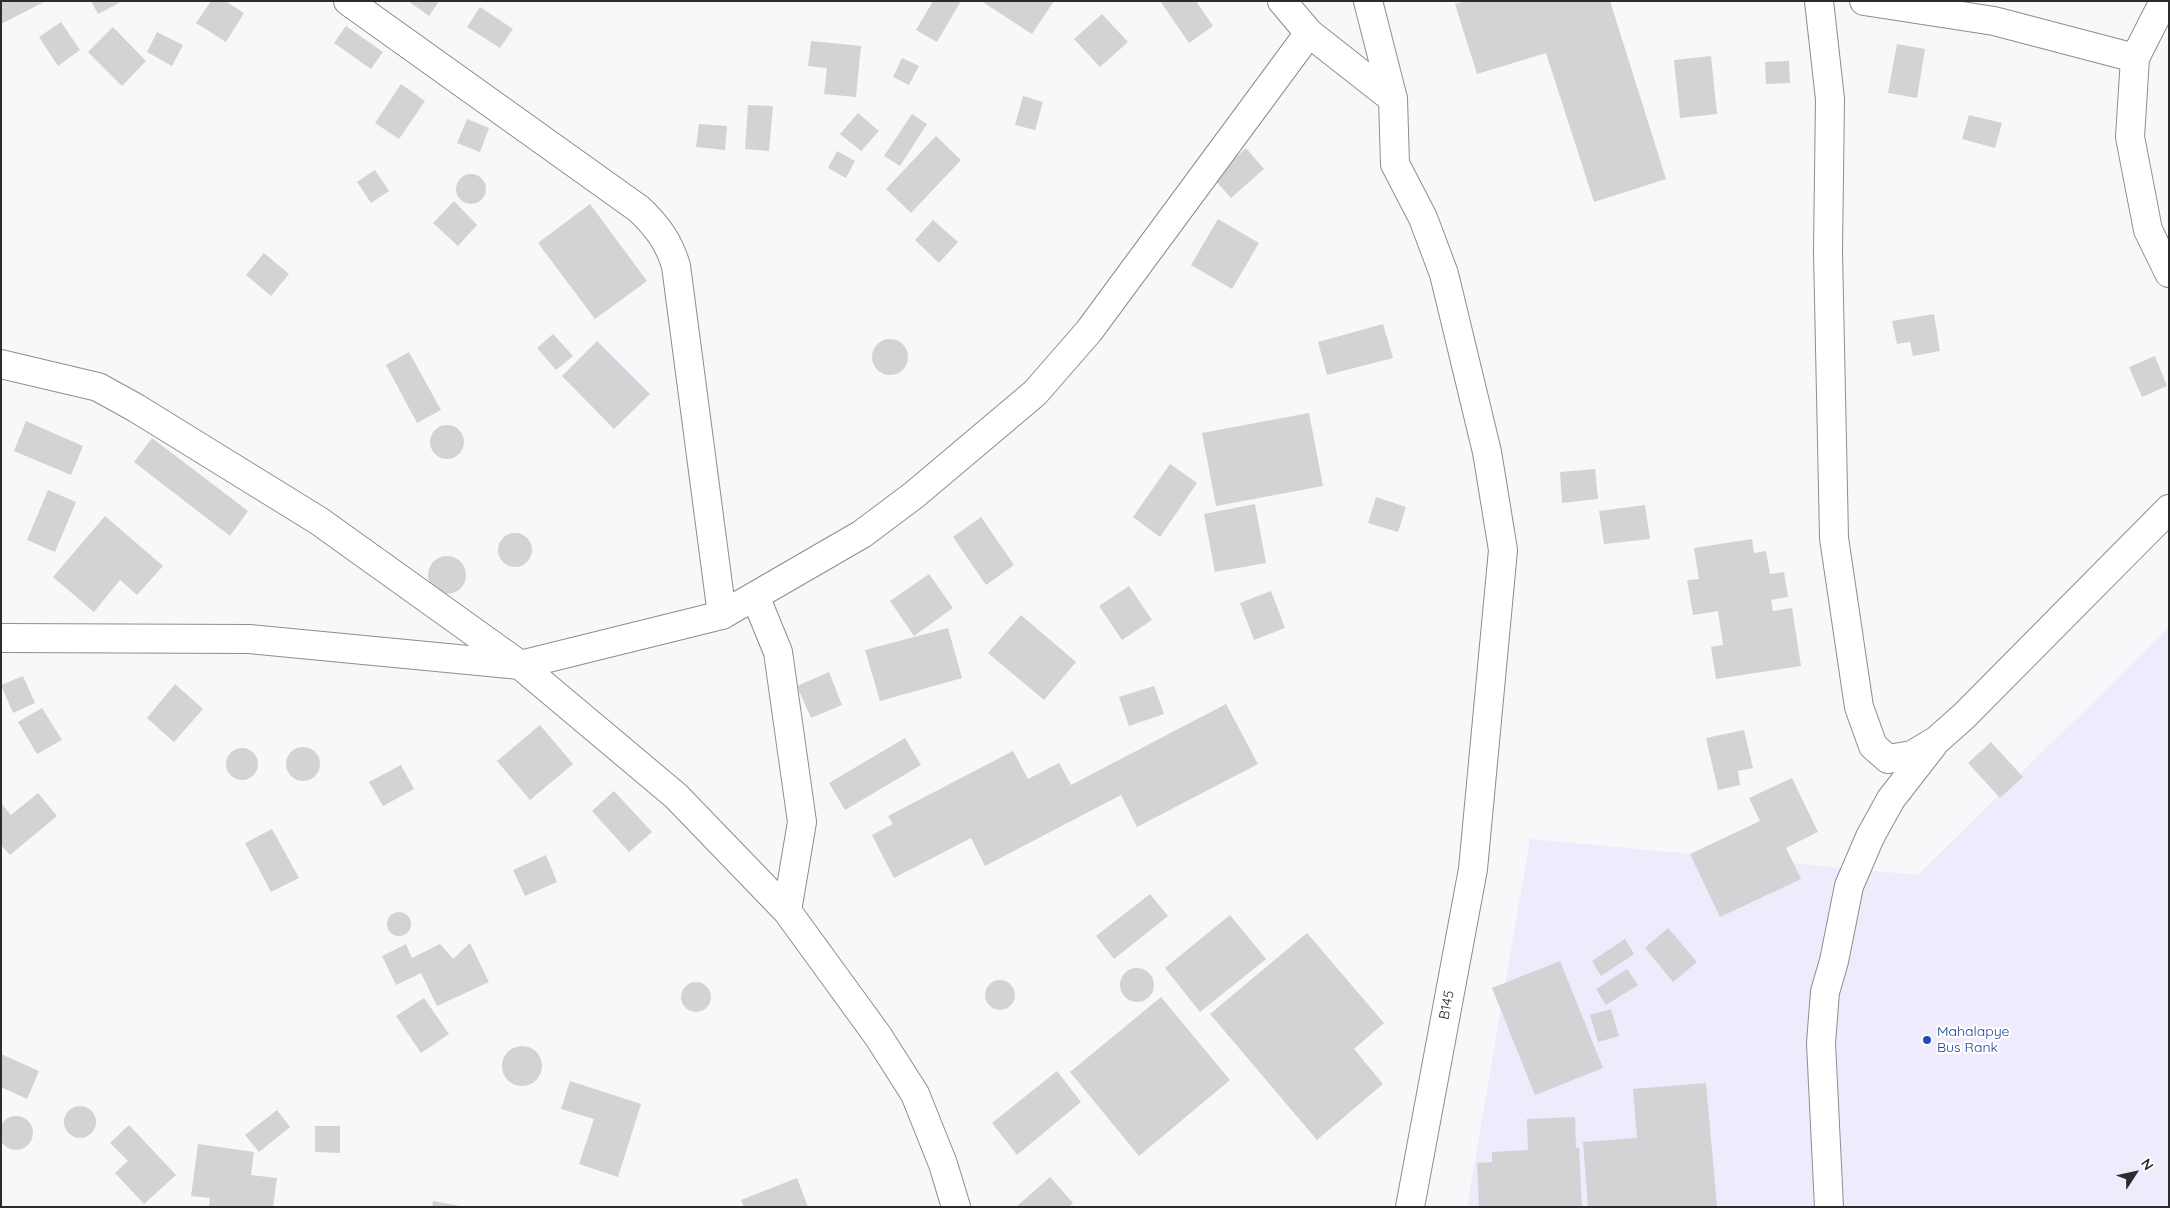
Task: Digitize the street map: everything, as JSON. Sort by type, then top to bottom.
[{"type":"street","points":[[348,1],[639,209],[662,234],[672,250],[676,266],[722,615]]},
{"type":"street","points":[[1282,1],[1308,33],[1392,99]]},
{"type":"street","points":[[1368,1],[1392,99]]},
{"type":"street","points":[[1819,1],[1830,99],[1828,251],[1834,538],[1850,656],[1859,707],[1873,746],[1888,758],[1912,755],[1937,740]]},
{"type":"street","points":[[1864,1],[1994,22],[2135,58]]},
{"type":"street","points":[[2164,1],[2135,58],[2130,137],[2148,230],[2169,273]]},
{"type":"street","points":[[1,638],[250,639],[520,665],[722,615],[862,534],[914,495],[1035,393],[1089,331],[1308,33]]},
{"type":"street","name":"B145","points":[[1392,99],[1395,164],[1423,218],[1444,274],[1487,452],[1503,550],[1472,869],[1410,1207]]},
{"type":"street","points":[[1,364],[98,388],[136,408],[319,521],[520,665],[676,796],[787,911],[878,1036],[915,1094],[944,1164],[956,1207]]},
{"type":"street","points":[[1829,1207],[1821,1043],[1825,992],[1834,962],[1849,886],[1870,837],[1891,799],[1937,740],[1964,716],[2169,509]]},
{"type":"street","points":[[756,596],[778,652],[802,822],[787,911]]},
{"type":"shaded area","points":[[2169,627],[2169,1207],[1467,1207],[1530,839],[1918,875]]},
{"type":"building","points":[[1,1],[46,1],[1,24]]},
{"type":"building","points":[[91,1],[118,1],[119,3],[98,14]]},
{"type":"building","points":[[211,1],[225,1],[244,13],[226,42],[196,23]]},
{"type":"building","points":[[408,1],[439,1],[429,16]]},
{"type":"building","points":[[933,1],[961,1],[937,42],[916,30]]},
{"type":"building","points":[[981,1],[1054,1],[1032,34]]},
{"type":"building","points":[[1160,1],[1196,1],[1213,26],[1189,43]]},
{"type":"building","points":[[1465,1],[1610,1],[1666,179],[1594,202],[1546,53],[1477,74],[1455,4]]},
{"type":"building","points":[[480,7],[513,29],[500,48],[467,27]]},
{"type":"building","points":[[1102,14],[1128,42],[1100,67],[1074,39]]},
{"type":"building","points":[[61,22],[80,50],[58,66],[39,37]]},
{"type":"building","points":[[346,26],[383,52],[371,69],[334,43]]},
{"type":"building","points":[[113,27],[146,61],[122,86],[88,52]]},
{"type":"building","points":[[157,32],[183,45],[172,66],[147,52]]},
{"type":"building","points":[[811,41],[861,46],[856,97],[824,94],[827,68],[808,66]]},
{"type":"building","points":[[1897,44],[1925,49],[1917,98],[1888,93]]},
{"type":"building","points":[[1711,56],[1717,114],[1680,118],[1674,60]]},
{"type":"building","points":[[902,58],[919,66],[909,85],[893,77]]},
{"type":"building","points":[[1789,61],[1790,83],[1766,84],[1765,62]]},
{"type":"building","points":[[401,84],[425,101],[399,139],[375,123]]},
{"type":"building","points":[[1023,96],[1043,102],[1035,130],[1015,125]]},
{"type":"building","points":[[748,105],[773,106],[769,151],[745,149]]},
{"type":"building","points":[[858,113],[879,131],[861,151],[840,134]]},
{"type":"building","points":[[912,114],[927,124],[900,166],[884,156]]},
{"type":"building","points":[[1969,115],[2002,123],[1995,148],[1962,139]]},
{"type":"building","points":[[467,119],[489,128],[480,152],[457,143]]},
{"type":"building","points":[[699,124],[727,126],[725,150],[696,147]]},
{"type":"building","points":[[936,136],[961,160],[911,213],[886,189]]},
{"type":"building","points":[[1246,148],[1264,169],[1231,198],[1213,178]]},
{"type":"building","points":[[837,151],[855,161],[846,178],[828,168]]},
{"type":"building","points":[[375,170],[389,191],[371,203],[357,182]]},
{"type":"building","points":[[471,174],[477,175],[485,183],[485,195],[477,203],[471,204],[465,203],[457,195],[456,189],[457,183],[465,175]]},
{"type":"building","points":[[454,201],[477,225],[458,246],[433,223]]},
{"type":"building","points":[[590,204],[647,281],[595,319],[538,243]]},
{"type":"building","points":[[1218,219],[1259,243],[1232,289],[1191,265]]},
{"type":"building","points":[[933,220],[958,242],[939,263],[915,240]]},
{"type":"building","points":[[264,253],[289,274],[271,296],[246,275]]},
{"type":"building","points":[[1934,314],[1940,351],[1913,356],[1910,342],[1897,344],[1892,321]]},
{"type":"building","points":[[1383,324],[1393,358],[1327,375],[1318,342]]},
{"type":"building","points":[[553,334],[573,356],[556,370],[537,348]]},
{"type":"building","points":[[890,339],[897,340],[903,344],[907,350],[907,364],[903,370],[897,374],[890,375],[883,374],[877,370],[873,364],[872,357],[873,350],[877,344],[883,340]]},
{"type":"building","points":[[597,341],[650,394],[614,429],[562,376]]},
{"type":"building","points":[[409,352],[441,410],[417,423],[386,365]]},
{"type":"building","points":[[2155,356],[2167,386],[2142,397],[2129,367]]},
{"type":"building","points":[[1309,413],[1323,486],[1216,506],[1202,433]]},
{"type":"building","points":[[26,421],[83,446],[71,475],[14,451]]},
{"type":"building","points":[[447,425],[459,430],[464,442],[459,454],[447,459],[435,454],[430,442],[435,430]]},
{"type":"building","points":[[152,438],[248,511],[230,536],[134,462]]},
{"type":"building","points":[[1170,464],[1197,483],[1160,537],[1133,517]]},
{"type":"building","points":[[1595,469],[1598,499],[1562,503],[1560,472]]},
{"type":"building","points":[[48,490],[76,502],[55,552],[27,540]]},
{"type":"building","points":[[1376,497],[1406,507],[1398,532],[1368,523]]},
{"type":"building","points":[[1255,504],[1266,563],[1215,572],[1204,514]]},
{"type":"building","points":[[1645,505],[1650,539],[1604,544],[1599,511]]},
{"type":"building","points":[[105,516],[163,566],[137,595],[120,580],[94,612],[53,577]]},
{"type":"building","points":[[981,517],[1014,565],[986,585],[953,537]]},
{"type":"building","points":[[515,533],[527,538],[532,550],[527,562],[515,567],[503,562],[498,550],[503,538]]},
{"type":"building","points":[[1752,539],[1754,553],[1766,551],[1770,574],[1784,572],[1788,597],[1771,600],[1773,611],[1792,608],[1801,666],[1716,679],[1711,647],[1723,645],[1718,611],[1693,615],[1687,580],[1699,579],[1694,548]]},
{"type":"building","points":[[447,556],[460,562],[466,575],[460,588],[447,594],[434,588],[428,575],[434,562]]},
{"type":"building","points":[[929,574],[953,608],[914,636],[890,601]]},
{"type":"building","points":[[1129,586],[1152,620],[1122,640],[1099,606]]},
{"type":"building","points":[[1271,591],[1285,628],[1254,640],[1240,603]]},
{"type":"building","points":[[1021,615],[1076,662],[1044,700],[988,653]]},
{"type":"building","points":[[948,628],[962,678],[880,701],[865,650]]},
{"type":"building","points":[[829,672],[842,705],[811,718],[797,686]]},
{"type":"building","points":[[23,676],[35,703],[13,713],[1,685]]},
{"type":"building","points":[[175,684],[203,709],[174,742],[147,718]]},
{"type":"building","points":[[1154,686],[1164,714],[1129,726],[1119,697]]},
{"type":"building","points":[[1226,704],[1258,764],[1137,827],[1121,795],[985,866],[971,838],[894,878],[872,835],[893,824],[888,816],[1013,751],[1028,779],[1059,763],[1071,785]]},
{"type":"building","points":[[42,708],[62,740],[37,754],[18,722]]},
{"type":"building","points":[[540,725],[573,764],[530,800],[497,761]]},
{"type":"building","points":[[1744,730],[1753,768],[1738,771],[1740,785],[1718,790],[1706,738]]},
{"type":"building","points":[[905,738],[921,765],[845,810],[829,783]]},
{"type":"building","points":[[1991,742],[2023,777],[2000,798],[1968,763]]},
{"type":"building","points":[[303,747],[315,752],[320,764],[315,776],[303,781],[291,776],[286,764],[291,752]]},
{"type":"building","points":[[242,748],[248,749],[253,753],[257,758],[257,770],[253,775],[248,779],[242,780],[236,779],[231,775],[227,770],[226,764],[227,758],[231,753],[236,749]]},
{"type":"building","points":[[401,765],[414,789],[383,806],[369,782]]},
{"type":"building","points":[[1792,778],[1818,832],[1786,848],[1801,879],[1720,917],[1690,854],[1760,821],[1749,798]]},
{"type":"building","points":[[614,791],[652,832],[629,852],[592,811]]},
{"type":"building","points":[[38,793],[57,816],[10,855],[1,845],[1,803],[11,815]]},
{"type":"building","points":[[272,829],[299,878],[271,892],[245,843]]},
{"type":"building","points":[[546,855],[557,882],[525,896],[513,870]]},
{"type":"building","points":[[1150,894],[1168,916],[1114,959],[1096,936]]},
{"type":"building","points":[[399,912],[408,915],[411,924],[408,933],[399,936],[390,933],[387,924],[390,915]]},
{"type":"building","points":[[1230,915],[1266,959],[1200,1012],[1165,968]]},
{"type":"building","points":[[1668,928],[1697,962],[1673,982],[1645,948]]},
{"type":"building","points":[[1307,933],[1384,1023],[1354,1049],[1383,1084],[1317,1140],[1210,1014]]},
{"type":"building","points":[[1625,939],[1634,954],[1601,976],[1592,961]]},
{"type":"building","points":[[470,943],[489,982],[437,1006],[421,973],[396,985],[382,956],[406,944],[412,958],[440,944],[453,959]]},
{"type":"building","points":[[1560,961],[1603,1068],[1535,1095],[1492,988]]},
{"type":"building","points":[[1137,968],[1149,973],[1154,985],[1149,997],[1137,1002],[1125,997],[1120,985],[1125,973]]},
{"type":"building","points":[[1627,969],[1638,985],[1606,1005],[1596,989]]},
{"type":"building","points":[[1000,980],[1010,985],[1015,995],[1010,1005],[1000,1010],[990,1005],[985,995],[990,985]]},
{"type":"building","points":[[696,982],[707,986],[711,997],[707,1008],[696,1012],[685,1008],[681,997],[685,986]]},
{"type":"building","points":[[1161,997],[1230,1080],[1139,1156],[1070,1072]]},
{"type":"building","points":[[424,998],[449,1034],[421,1053],[396,1016]]},
{"type":"building","points":[[1611,1009],[1619,1036],[1598,1042],[1590,1015]]},
{"type":"building","points":[[518,1046],[526,1046],[533,1049],[539,1055],[542,1066],[539,1077],[533,1083],[526,1086],[518,1086],[511,1083],[505,1077],[502,1070],[502,1062],[505,1055],[511,1049]]},
{"type":"building","points":[[1,1054],[39,1071],[27,1099],[1,1087]]},
{"type":"building","points":[[1057,1071],[1081,1102],[1017,1155],[992,1123]]},
{"type":"building","points":[[570,1081],[641,1104],[618,1177],[579,1164],[594,1119],[561,1109]]},
{"type":"building","points":[[1706,1083],[1717,1207],[1588,1207],[1583,1142],[1637,1138],[1633,1089]]},
{"type":"building","points":[[80,1106],[86,1107],[91,1111],[95,1116],[95,1128],[91,1133],[86,1137],[80,1138],[74,1137],[69,1133],[65,1128],[64,1122],[65,1116],[69,1111],[74,1107]]},
{"type":"building","points":[[277,1110],[290,1127],[259,1152],[245,1135]]},
{"type":"building","points":[[16,1116],[28,1121],[33,1133],[28,1145],[16,1150],[4,1145],[-1,1133],[4,1121]]},
{"type":"building","points":[[1575,1117],[1576,1148],[1579,1147],[1582,1207],[1479,1207],[1477,1163],[1492,1162],[1492,1152],[1528,1150],[1527,1119]]},
{"type":"building","points":[[129,1125],[176,1175],[144,1204],[115,1173],[128,1161],[110,1143]]},
{"type":"building","points":[[315,1126],[340,1126],[340,1153],[315,1152]]},
{"type":"building","points":[[198,1144],[254,1152],[251,1175],[277,1178],[273,1207],[209,1207],[210,1198],[191,1196]]},
{"type":"building","points":[[1050,1177],[1073,1203],[1069,1207],[1016,1207]]},
{"type":"building","points":[[797,1178],[808,1207],[744,1207],[741,1200]]},
{"type":"building","points":[[433,1201],[460,1206],[460,1207],[432,1207]]},
{"type":"place","name":"Mahalapye Bus Rank","points":[[1927,1040]]}]
